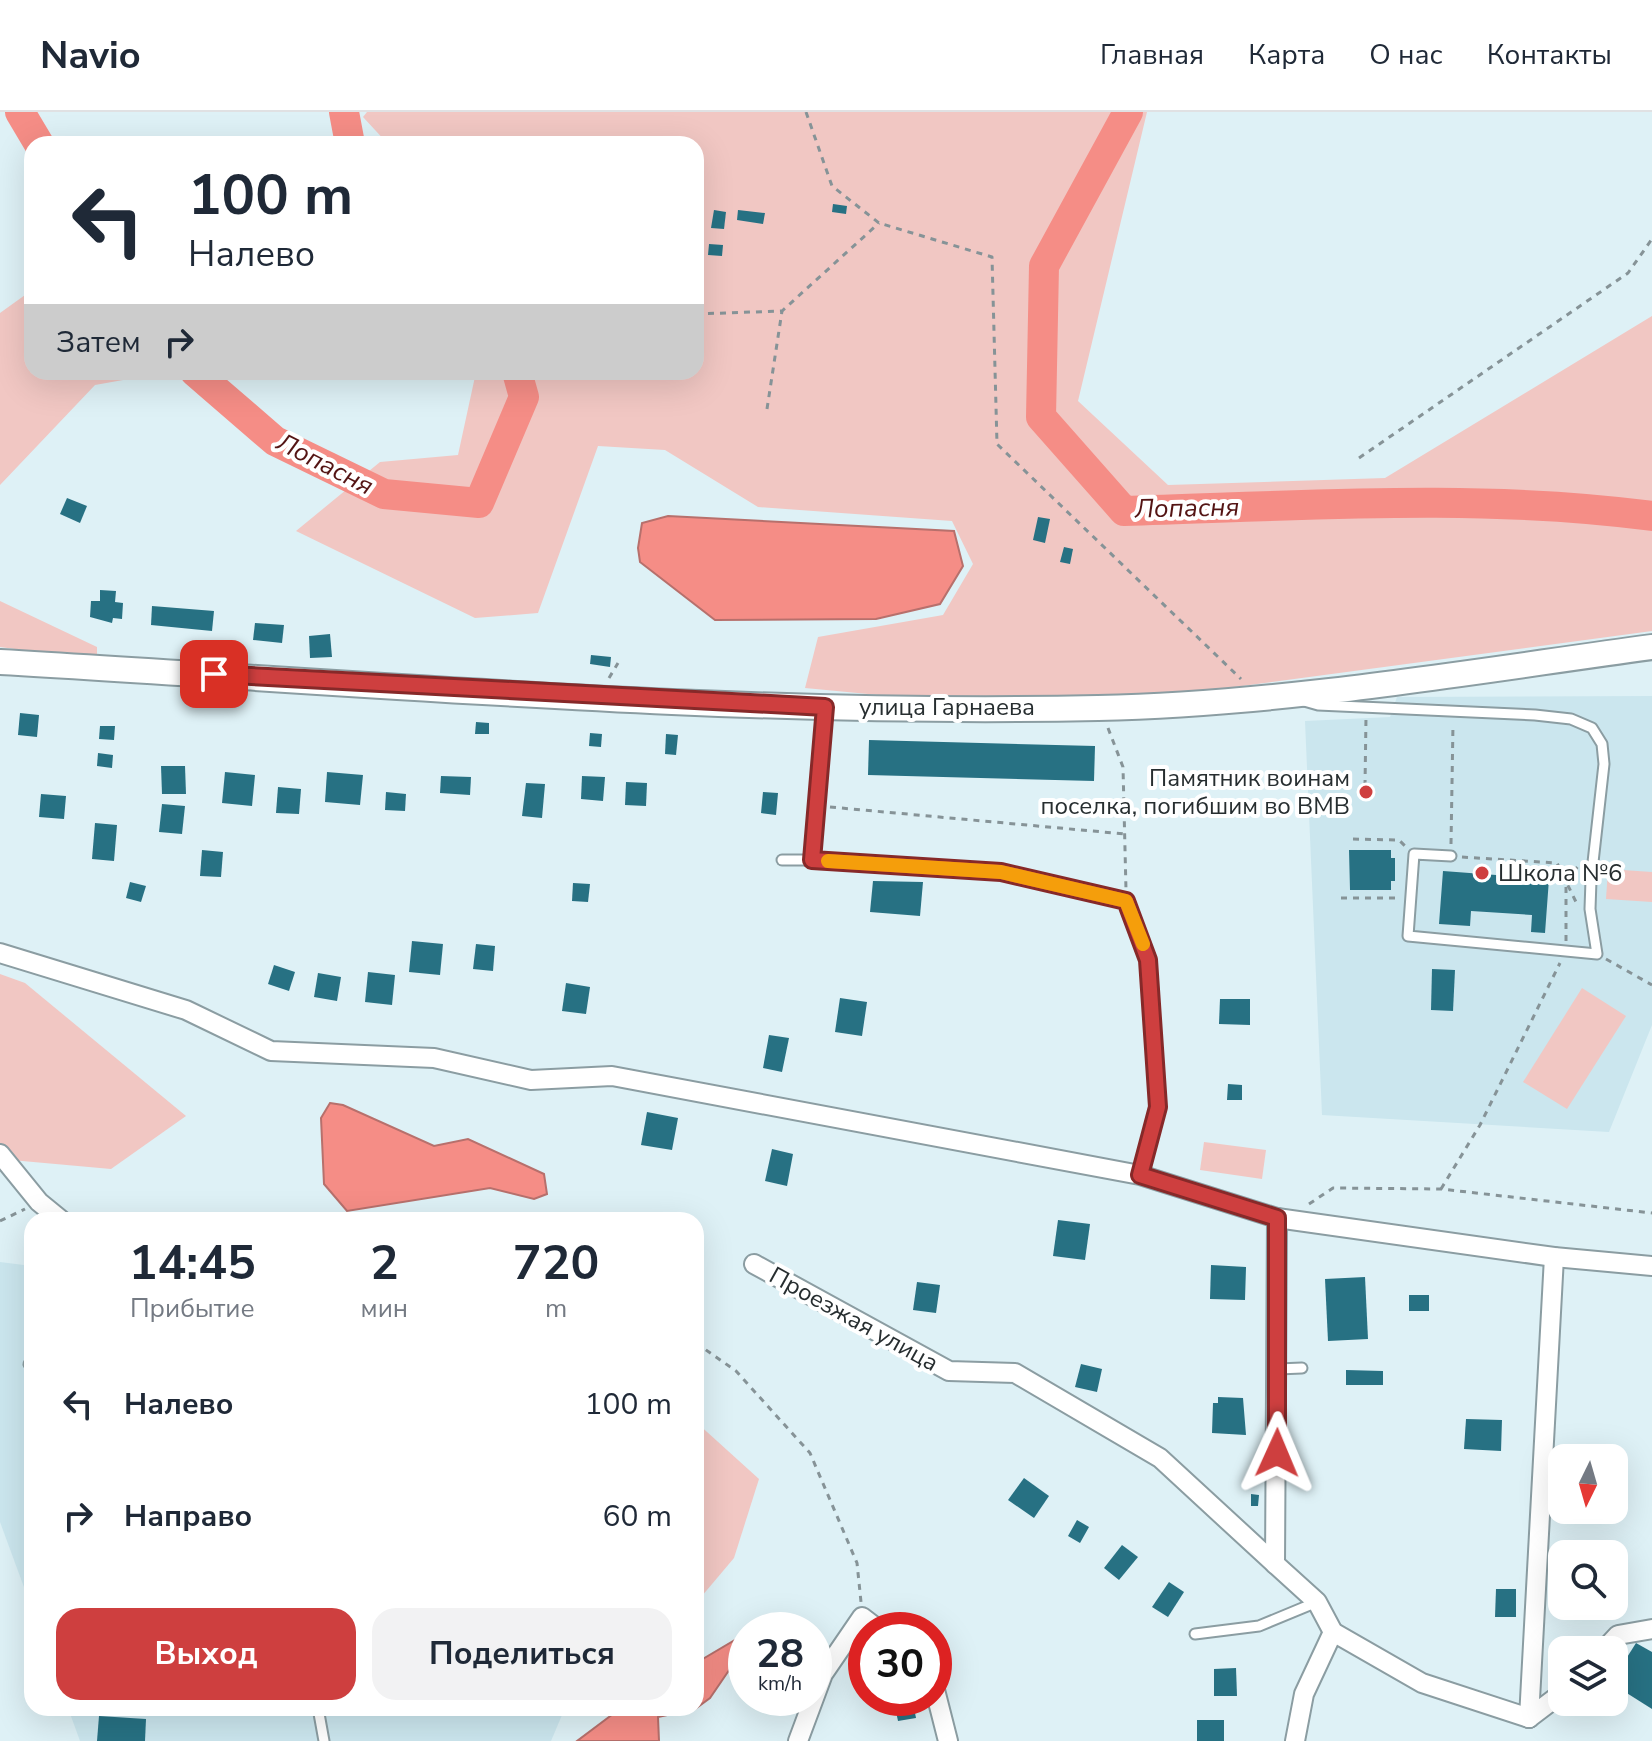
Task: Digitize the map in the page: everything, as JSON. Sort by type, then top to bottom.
[{"type":"street","name":"улица Гарнаева","points":[[0,662],[825,707],[1100,708],[1294,697],[1652,647]]},
{"type":"street","points":[[0,953],[186,1010],[271,1051],[434,1058],[531,1080],[612,1076],[1140,1175],[1277,1218],[1554,1257],[1652,1266]]},
{"type":"street","points":[[0,1154],[39,1202],[51,1212]]},
{"type":"street","points":[[1275,1564],[1277,1218]]},
{"type":"street","points":[[1529,1718],[1554,1257]]},
{"type":"street","name":"Проезжая улица","points":[[754,1264],[949,1371],[1015,1373],[1160,1458],[1317,1602],[1333,1632]]},
{"type":"street","points":[[1617,1636],[1652,1629]]},
{"type":"street","points":[[1295,1741],[1304,1694],[1333,1632],[1422,1683],[1529,1718]]},
{"type":"street","points":[[798,1741],[823,1674],[848,1637]]},
{"type":"street","points":[[1529,1718],[1548,1704]]},
{"type":"street","points":[[942,1716],[948,1741]]},
{"type":"lane","points":[[1294,697],[1318,705],[1535,715],[1571,719],[1592,728],[1602,744],[1604,764],[1590,909],[1597,954],[1408,936],[1414,854],[1451,856]]},
{"type":"lane","points":[[812,860],[825,707]]},
{"type":"lane","points":[[782,860],[1001,872],[1126,901],[1148,960],[1158,1107],[1140,1175]]},
{"type":"lane","points":[[1278,1369],[1302,1368]]},
{"type":"lane","points":[[1195,1634],[1259,1626],[1317,1602]]},
{"type":"lane","points":[[319,1716],[324,1741]]},
{"type":"path","points":[[806,112],[832,186],[879,223],[992,257],[997,444],[1261,699]]},
{"type":"path","points":[[767,409],[782,311],[879,223]]},
{"type":"path","points":[[1359,458],[1628,273],[1652,239]]},
{"type":"path","points":[[704,314],[782,311]]},
{"type":"path","points":[[1100,708],[1123,767],[1126,901]]},
{"type":"path","points":[[1365,786],[1366,717]]},
{"type":"path","points":[[1453,718],[1451,856],[1557,863],[1578,905]]},
{"type":"path","points":[[817,806],[1125,834]]},
{"type":"path","points":[[1353,839],[1399,840],[1414,854]]},
{"type":"path","points":[[1441,1189],[1480,1125],[1566,951],[1566,881],[1595,843]]},
{"type":"path","points":[[1341,898],[1411,898]]},
{"type":"path","points":[[1597,954],[1652,985]]},
{"type":"path","points":[[1300,1211],[1333,1188],[1441,1189],[1652,1213]]},
{"type":"path","points":[[0,1221],[39,1202]]},
{"type":"path","points":[[704,1349],[736,1371],[810,1453],[857,1563],[862,1612]]},
{"type":"shaded area","points":[[367,112],[1147,112],[1078,401],[1168,485],[1385,478],[1652,316],[1652,631],[1182,694],[910,698],[805,688],[818,637],[943,615],[973,564],[952,521],[758,507],[665,450],[598,446],[538,613],[475,618],[296,531],[380,462],[458,455],[474,380],[704,380],[704,136],[381,136],[363,117]]},
{"type":"shaded area","points":[[24,296],[24,380],[123,380],[95,385],[0,485],[0,313]]},
{"type":"shaded area","points":[[668,516],[954,531],[963,566],[940,604],[876,619],[715,620],[640,562],[638,548],[642,523]]},
{"type":"shaded area","points":[[0,601],[97,647],[97,660],[0,647]]},
{"type":"shaded area","name":"Школа №6","points":[[1652,696],[1652,1025],[1609,1132],[1322,1115],[1305,721],[1390,717],[1397,697]]},
{"type":"shaded area","points":[[1608,869],[1652,872],[1652,902],[1606,899]]},
{"type":"shaded area","points":[[0,974],[25,983],[186,1116],[111,1169],[0,1159]]},
{"type":"shaded area","points":[[1582,988],[1626,1016],[1567,1109],[1523,1082]]},
{"type":"shaded area","points":[[330,1103],[343,1105],[434,1146],[468,1139],[544,1174],[547,1194],[534,1199],[490,1188],[347,1211],[324,1184],[321,1118]]},
{"type":"shaded area","points":[[1204,1142],[1266,1150],[1262,1179],[1200,1170]]},
{"type":"shaded area","points":[[0,1262],[24,1265],[24,1587],[0,1522]]},
{"type":"shaded area","points":[[704,1429],[759,1479],[734,1558],[704,1594]]},
{"type":"shaded area","points":[[728,1644],[728,1672],[704,1702],[704,1658]]},
{"type":"shaded area","points":[[71,1716],[562,1716],[551,1741],[80,1741]]},
{"type":"shaded area","points":[[610,1716],[663,1716],[658,1717],[659,1741],[577,1741]]},
{"type":"building","points":[[833,204],[847,206],[846,214],[832,212]]},
{"type":"building","points":[[714,210],[726,212],[724,229],[711,228]]},
{"type":"building","points":[[738,210],[765,213],[763,224],[737,220]]},
{"type":"building","points":[[709,244],[723,245],[722,256],[708,255]]},
{"type":"building","points":[[67,498],[87,506],[80,523],[60,514]]},
{"type":"building","points":[[1038,517],[1050,519],[1045,543],[1033,540]]},
{"type":"building","points":[[1064,547],[1073,549],[1070,564],[1060,562]]},
{"type":"building","points":[[100,590],[116,591],[115,602],[123,603],[122,619],[113,618],[112,623],[90,617],[91,601],[100,601]]},
{"type":"building","points":[[152,606],[214,611],[212,631],[151,625]]},
{"type":"building","points":[[255,623],[284,625],[282,643],[253,640]]},
{"type":"building","points":[[330,634],[332,657],[310,658],[309,636]]},
{"type":"building","points":[[591,655],[611,657],[610,667],[590,664]]},
{"type":"building","points":[[20,713],[39,715],[37,737],[18,735]]},
{"type":"building","points":[[476,722],[489,723],[489,734],[475,734]]},
{"type":"building","points":[[100,726],[115,726],[114,740],[99,739]]},
{"type":"building","points":[[590,733],[602,734],[601,747],[589,746]]},
{"type":"building","points":[[666,734],[678,735],[676,755],[665,754]]},
{"type":"building","points":[[869,740],[1095,746],[1094,781],[868,775]]},
{"type":"building","points":[[98,753],[113,755],[112,768],[97,766]]},
{"type":"building","points":[[161,766],[185,766],[186,794],[162,794]]},
{"type":"building","points":[[225,772],[255,775],[252,806],[222,803]]},
{"type":"building","points":[[327,772],[363,775],[360,805],[325,802]]},
{"type":"building","points":[[441,776],[471,777],[470,795],[440,793]]},
{"type":"building","points":[[582,776],[605,777],[603,801],[581,799]]},
{"type":"building","points":[[626,782],[647,783],[646,806],[625,805]]},
{"type":"building","points":[[526,783],[545,784],[542,818],[522,816]]},
{"type":"building","points":[[278,787],[301,789],[299,814],[276,813]]},
{"type":"building","points":[[386,792],[406,794],[405,811],[385,810]]},
{"type":"building","points":[[763,792],[778,793],[776,815],[761,813]]},
{"type":"building","points":[[41,794],[66,796],[64,819],[39,817]]},
{"type":"building","points":[[162,804],[185,806],[182,834],[159,832]]},
{"type":"building","points":[[95,823],[117,825],[114,861],[92,859]]},
{"type":"building","points":[[202,850],[223,852],[221,877],[200,876]]},
{"type":"building","points":[[1349,850],[1391,850],[1391,858],[1395,858],[1395,881],[1391,881],[1391,890],[1350,890]]},
{"type":"building","points":[[1443,871],[1549,879],[1545,933],[1531,932],[1532,915],[1471,911],[1470,926],[1439,924]]},
{"type":"building","points":[[873,881],[923,882],[920,916],[870,912]]},
{"type":"building","points":[[130,882],[146,886],[141,902],[126,898]]},
{"type":"building","points":[[573,883],[590,884],[588,902],[572,901]]},
{"type":"building","points":[[412,941],[443,944],[440,975],[409,972]]},
{"type":"building","points":[[476,944],[495,946],[493,971],[473,969]]},
{"type":"building","points":[[274,965],[295,972],[289,991],[268,984]]},
{"type":"building","points":[[1432,969],[1455,970],[1453,1011],[1431,1010]]},
{"type":"building","points":[[368,972],[395,975],[392,1005],[365,1002]]},
{"type":"building","points":[[318,973],[341,977],[337,1001],[314,997]]},
{"type":"building","points":[[566,983],[590,987],[586,1014],[562,1011]]},
{"type":"building","points":[[840,998],[867,1002],[862,1036],[835,1032]]},
{"type":"building","points":[[1220,999],[1250,999],[1250,1025],[1219,1024]]},
{"type":"building","points":[[769,1035],[789,1038],[782,1072],[763,1068]]},
{"type":"building","points":[[1228,1084],[1242,1085],[1242,1100],[1227,1100]]},
{"type":"building","points":[[647,1112],[678,1118],[672,1150],[641,1145]]},
{"type":"building","points":[[772,1149],[793,1154],[787,1186],[765,1181]]},
{"type":"building","points":[[1058,1220],[1090,1224],[1085,1260],[1053,1256]]},
{"type":"building","points":[[1211,1265],[1246,1267],[1245,1300],[1210,1299]]},
{"type":"building","points":[[1365,1277],[1368,1339],[1328,1341],[1325,1279]]},
{"type":"building","points":[[917,1282],[940,1285],[936,1313],[913,1310]]},
{"type":"building","points":[[1409,1295],[1429,1295],[1429,1311],[1409,1311]]},
{"type":"building","points":[[1081,1364],[1102,1369],[1097,1392],[1075,1387]]},
{"type":"building","points":[[1346,1370],[1383,1371],[1383,1385],[1346,1385]]},
{"type":"building","points":[[1218,1397],[1243,1398],[1246,1435],[1212,1433],[1213,1403],[1218,1403]]},
{"type":"building","points":[[1466,1419],[1502,1420],[1501,1451],[1464,1449]]},
{"type":"building","points":[[1024,1478],[1049,1496],[1034,1518],[1008,1500]]},
{"type":"building","points":[[1251,1494],[1259,1495],[1258,1506],[1251,1506]]},
{"type":"building","points":[[1077,1520],[1089,1527],[1080,1543],[1068,1536]]},
{"type":"building","points":[[1122,1545],[1138,1557],[1119,1580],[1104,1568]]},
{"type":"building","points":[[1169,1582],[1184,1592],[1168,1617],[1152,1607]]},
{"type":"building","points":[[1496,1589],[1516,1589],[1516,1617],[1495,1617]]},
{"type":"building","points":[[1636,1643],[1652,1652],[1652,1709],[1628,1694],[1628,1656]]},
{"type":"building","points":[[1236,1668],[1237,1696],[1214,1696],[1214,1669]]},
{"type":"building","points":[[99,1716],[146,1719],[145,1741],[97,1741]]},
{"type":"building","points":[[897,1716],[916,1716],[916,1718],[898,1721]]},
{"type":"building","points":[[1197,1720],[1224,1720],[1224,1741],[1197,1741]]},
{"type":"waterway","name":"Лопасня","points":[[20,112],[34,136]]},
{"type":"waterway","name":"Лопасня","points":[[344,112],[348,136]]},
{"type":"waterway","name":"Лопасня","points":[[1128,112],[1044,266],[1041,417],[1124,511],[1455,503],[1587,509],[1652,516]]},
{"type":"waterway","name":"Лопасня","points":[[204,380],[275,441],[384,494],[479,503],[524,397],[519,380]]},
{"type":"slow traffic","points":[[828,861],[1001,872],[1126,901],[1143,944]]},
{"type":"place","name":"Памятник воинам поселка, погибшим во ВМВ","points":[[1366,792]]},
{"type":"place","name":"Школа №6","points":[[1482,873]]},
{"type":"route","points":[[214,674],[825,707],[812,860],[1001,872],[1126,901],[1148,960],[1158,1107],[1140,1175],[1277,1218],[1277,1453]]}]
